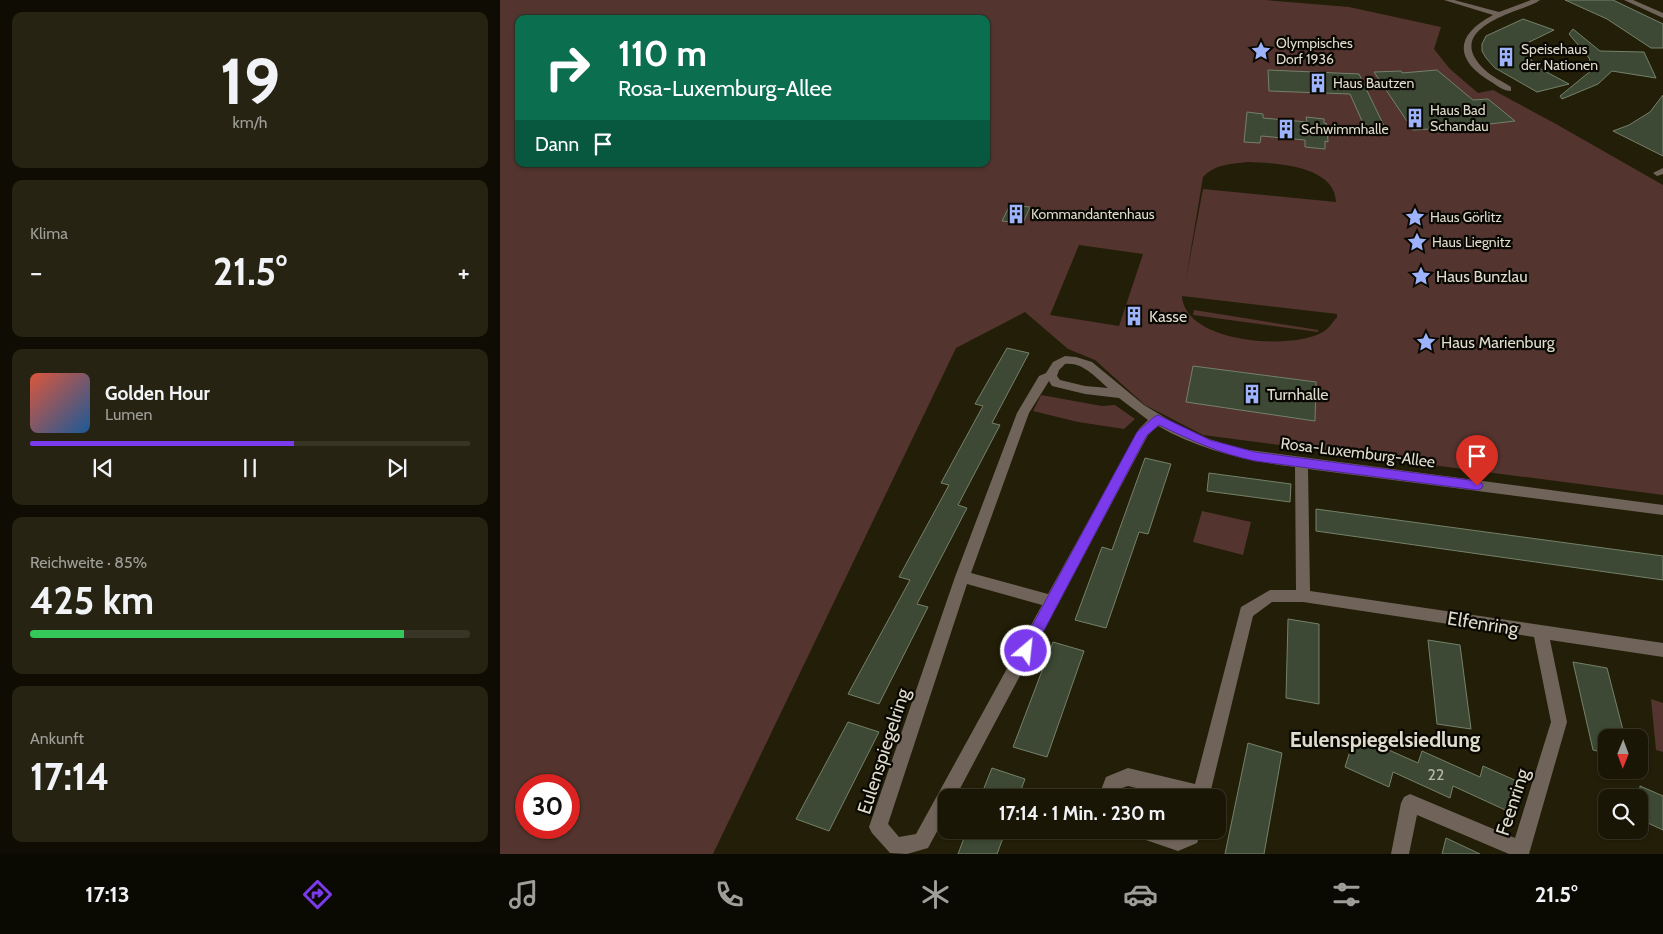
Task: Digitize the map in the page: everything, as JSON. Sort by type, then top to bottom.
[{"type":"street","points":[[1447,0],[1500,14]]},
{"type":"street","points":[[1508,89],[1482,72],[1467,52],[1466,41],[1468,36],[1479,26],[1500,14],[1537,0]]},
{"type":"street","points":[[1627,0],[1663,16]]},
{"type":"street","name":"Rosa-Luxemburg-Allee","points":[[1123,394],[1068,387],[1056,383],[1051,376],[1053,368],[1059,362],[1076,360],[1088,365],[1123,394],[1158,419],[1206,443],[1226,450],[1302,463],[1663,510]]},
{"type":"street","name":"Eulenspiegelring","points":[[1051,376],[1043,379],[1024,412],[962,577],[878,827],[896,847],[922,842],[1143,432],[1158,419]]},
{"type":"street","points":[[1302,463],[1303,596]]},
{"type":"street","points":[[962,577],[1052,602]]},
{"type":"street","name":"Elfenring","points":[[1202,789],[1246,612],[1270,596],[1303,596],[1663,650]]},
{"type":"street","name":"Feenring","points":[[1400,854],[1410,803],[1522,850],[1558,722],[1541,632]]},
{"type":"street","name":"Elfenring","points":[[1110,789],[1112,783],[1128,777],[1173,789]]},
{"type":"street","points":[[1168,839],[1178,842],[1186,839]]},
{"type":"shaded area","points":[[500,0],[1265,0],[1349,7],[1441,27],[1434,49],[1450,69],[1478,93],[1493,90],[1663,185],[1663,495],[1203,435],[1145,405],[1095,360],[1068,349],[1025,312],[956,348],[713,854],[500,854]],"holes":[[[1259,162],[1287,165],[1315,173],[1325,180],[1333,190],[1336,202],[1203,189],[1186,279],[1203,177],[1213,169],[1229,164]],[[1079,245],[1143,254],[1119,326],[1050,315]],[[1182,296],[1337,314],[1337,317],[1323,332],[1306,338],[1286,341],[1241,338],[1219,333],[1200,324],[1188,312]]]},
{"type":"shaded area","points":[[1194,310],[1318,330],[1318,332],[1193,315]]},
{"type":"shaded area","points":[[1041,395],[1102,406],[1115,405],[1135,419],[1124,429],[1078,422],[1033,411]]},
{"type":"shaded area","points":[[1202,511],[1251,522],[1243,555],[1193,542]]},
{"type":"shaded area","points":[[1651,699],[1663,703],[1663,752],[1656,750]]},
{"type":"building","points":[[1565,0],[1613,0],[1663,24],[1663,48],[1651,48],[1607,19]]},
{"type":"building","name":"Speisehaus der Nationen","points":[[1523,19],[1554,30],[1521,46],[1537,67],[1569,84],[1537,92],[1495,68],[1486,58],[1482,51],[1482,44],[1486,36]]},
{"type":"building","points":[[1573,29],[1600,51],[1644,52],[1656,78],[1612,71],[1598,84],[1562,99],[1560,96],[1593,69],[1589,58],[1569,34]]},
{"type":"building","points":[[1268,70],[1359,74],[1386,130],[1366,130],[1350,94],[1269,91]]},
{"type":"building","points":[[1437,70],[1473,100],[1488,99],[1515,121],[1413,130],[1374,72],[1401,71],[1402,73]]},
{"type":"building","points":[[1663,95],[1663,156],[1613,131],[1629,125],[1650,112]]},
{"type":"building","name":"Schwimmhalle","points":[[1247,112],[1263,114],[1263,118],[1307,122],[1306,117],[1324,119],[1324,123],[1327,124],[1328,142],[1325,141],[1325,149],[1305,147],[1305,140],[1261,136],[1260,143],[1244,142]]},
{"type":"building","name":"Kommandantenhaus","points":[[1010,205],[1030,207],[1023,223],[1002,221]]},
{"type":"building","points":[[1007,348],[1029,353],[992,423],[1000,425],[958,505],[967,508],[917,604],[928,607],[879,704],[848,694],[910,580],[899,577],[949,485],[941,483],[983,406],[975,404]]},
{"type":"building","name":"Turnhalle","points":[[1193,366],[1316,382],[1315,421],[1186,402]]},
{"type":"building","points":[[1145,458],[1171,464],[1148,534],[1139,532],[1106,628],[1075,620],[1102,547],[1112,550]]},
{"type":"building","points":[[1209,473],[1291,484],[1290,502],[1207,491]]},
{"type":"building","points":[[1316,509],[1663,556],[1663,580],[1316,531]]},
{"type":"building","points":[[1288,619],[1319,624],[1319,704],[1286,698]]},
{"type":"building","points":[[1428,640],[1460,645],[1471,729],[1437,724]]},
{"type":"building","points":[[1053,642],[1084,651],[1047,757],[1013,747]]},
{"type":"building","points":[[1573,662],[1607,668],[1623,729],[1598,729],[1598,751],[1593,750]]},
{"type":"building","points":[[848,722],[879,732],[829,831],[796,819]]},
{"type":"building","points":[[1355,735],[1418,763],[1422,751],[1480,777],[1483,766],[1519,782],[1514,814],[1453,786],[1450,798],[1393,772],[1389,787],[1345,767]]},
{"type":"building","points":[[1248,743],[1282,753],[1264,854],[1225,854]]},
{"type":"building","points":[[992,768],[1025,779],[1021,789],[984,789]]},
{"type":"building","points":[[1648,789],[1663,796],[1663,830],[1648,823]]},
{"type":"building","points":[[1446,838],[1480,854],[1442,854]]},
{"type":"building","points":[[964,839],[1003,839],[997,854],[958,854]]},
{"type":"place","name":"Olympisches Dorf 1936","points":[[1261,51]]},
{"type":"place","name":"Speisehaus der Nationen","points":[[1506,57]]},
{"type":"place","name":"Haus Bautzen","points":[[1318,83]]},
{"type":"place","name":"Haus Bad Schandau","points":[[1415,118]]},
{"type":"place","name":"Schwimmhalle","points":[[1286,129]]},
{"type":"place","name":"Kommandantenhaus","points":[[1016,214]]},
{"type":"place","name":"Haus Görlitz","points":[[1415,217]]},
{"type":"place","name":"Haus Liegnitz","points":[[1417,242]]},
{"type":"place","name":"Haus Bunzlau","points":[[1421,276]]},
{"type":"place","name":"Kasse","points":[[1134,316]]},
{"type":"place","name":"Haus Marienburg","points":[[1426,342]]},
{"type":"place","name":"Turnhalle","points":[[1252,394]]},
{"type":"district","name":"Eulenspiegelsiedlung","points":[[1385,740]]},
{"type":"route","points":[[1026,651],[1143,432],[1158,419],[1206,443],[1226,450],[1255,456],[1477,486]]}]
